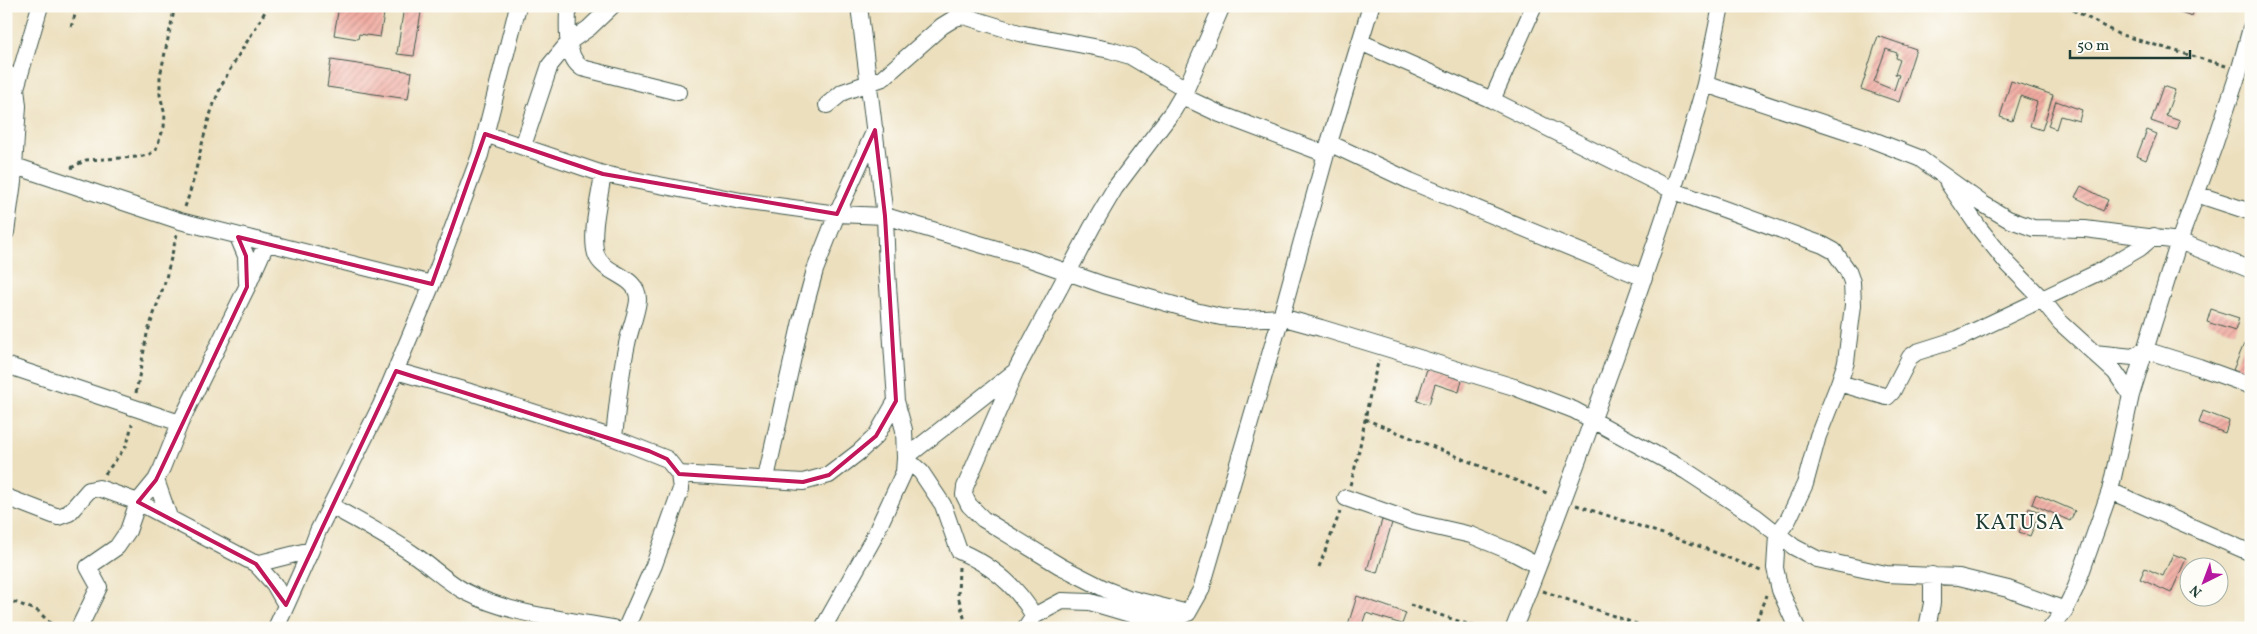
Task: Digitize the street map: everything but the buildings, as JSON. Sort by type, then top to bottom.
[{"type":"street","points":[[6,232],[11,202],[10,164],[18,106],[16,88],[40,6]]},
{"type":"street","points":[[276,628],[331,506],[396,372],[432,284],[475,169],[518,6]]},
{"type":"street","points":[[568,6],[569,42],[575,63],[582,68],[678,92]]},
{"type":"street","points":[[523,146],[550,64],[569,42],[589,28],[612,6]]},
{"type":"street","points":[[823,628],[873,539],[904,472],[905,458],[904,430],[896,401],[885,216],[859,6]]},
{"type":"street","points":[[1188,612],[1128,598],[1107,590],[1060,566],[983,519],[969,505],[964,495],[965,487],[1015,372],[1092,226],[1115,188],[1173,111],[1184,92],[1222,6]]},
{"type":"street","points":[[905,458],[921,472],[943,504],[959,551],[982,561],[1024,599],[1030,622],[1062,601],[1090,602],[1173,625],[1188,612],[1201,590],[1213,553],[1281,317],[1327,148],[1371,6]]},
{"type":"street","points":[[1492,100],[1534,6]]},
{"type":"street","points":[[1514,628],[1564,500],[1674,191],[1705,84],[1721,6]]},
{"type":"street","points":[[827,105],[843,92],[883,78],[942,26],[955,18],[964,16],[1019,33],[1110,50],[1130,56],[1220,114],[1327,148],[1644,278]]},
{"type":"street","points":[[2051,628],[2065,610],[2076,587],[2110,490],[2131,395],[2144,350],[2179,241],[2245,69],[2251,28]]},
{"type":"street","points":[[1360,42],[1492,100],[1674,191],[1823,245],[1834,251],[1842,260],[1852,282],[1854,305],[1846,362],[1818,436],[1805,484],[1788,520],[1777,535],[1775,568],[1780,590],[1796,628]]},
{"type":"street","points":[[6,72],[16,88]]},
{"type":"street","points":[[1705,84],[1865,137],[1919,158],[1940,171],[1983,204],[2008,219],[2033,228],[2085,228],[2154,236],[2179,241],[2251,270]]},
{"type":"street","points":[[766,478],[814,270],[875,130]]},
{"type":"street","points":[[485,134],[603,174],[698,193],[837,214],[885,216],[1027,258],[1104,285],[1221,317],[1244,319],[1281,317],[1514,387],[1550,400],[1654,452],[1756,517],[1777,535],[1806,554],[1830,563],[1886,574],[1959,577],[2008,589],[2065,610]]},
{"type":"street","points":[[10,164],[53,180],[180,221],[432,284]]},
{"type":"street","points":[[1940,171],[1979,228],[2008,264],[2041,298],[2060,322],[2115,372],[2131,395]]},
{"type":"street","points":[[603,174],[595,235],[596,253],[602,264],[629,281],[636,289],[638,299],[618,392],[614,438]]},
{"type":"street","points":[[2196,194],[2251,212]]},
{"type":"street","points":[[1839,383],[1887,396],[1892,392],[1910,357],[1917,352],[1958,339],[2119,261],[2140,248],[2154,236]]},
{"type":"street","points":[[238,237],[246,256],[247,287]]},
{"type":"street","points":[[79,628],[99,587],[88,567],[117,547],[123,540],[138,502],[156,480],[180,423],[266,244]]},
{"type":"street","points":[[2094,353],[2133,358],[2144,350]]},
{"type":"street","points":[[2144,350],[2251,386]]},
{"type":"street","points":[[6,364],[180,423]]},
{"type":"street","points":[[396,372],[470,392],[614,438],[667,459],[678,474],[681,489],[674,511],[626,628]]},
{"type":"street","points":[[905,458],[1015,372]]},
{"type":"street","points":[[678,474],[766,478],[804,482],[829,475],[876,436],[896,401]]},
{"type":"street","points":[[156,480],[170,520]]},
{"type":"street","points":[[6,497],[58,517],[68,513],[89,490],[99,488],[138,502],[256,564],[274,584],[286,605]]},
{"type":"street","points":[[2110,490],[2251,553]]},
{"type":"street","points":[[1346,498],[1414,522],[1472,535],[1512,552],[1538,566]]},
{"type":"street","points":[[331,506],[369,526],[464,591],[482,599],[509,609],[538,616],[569,619],[613,628]]},
{"type":"street","points":[[256,564],[311,550]]},
{"type":"street","points":[[1927,628],[1932,603],[1932,575]]},
{"type":"path","points":[[71,27],[78,6]]},
{"type":"path","points":[[53,180],[86,160],[139,157],[150,154],[156,149],[164,127],[165,115],[160,95],[160,76],[174,6]]},
{"type":"path","points":[[99,488],[105,474],[127,445],[131,436],[134,407],[147,334],[165,282],[180,221],[194,182],[209,116],[217,95],[235,61],[268,6]]},
{"type":"path","points":[[2066,6],[2118,34],[2194,55],[2216,64],[2245,69]]},
{"type":"path","points":[[1319,567],[1346,498],[1355,469],[1369,393],[1383,348]]},
{"type":"path","points":[[1365,419],[1564,500],[1699,546],[1764,573]]},
{"type":"path","points":[[959,551],[958,596],[967,628]]},
{"type":"path","points":[[1530,587],[1648,628]]},
{"type":"path","points":[[6,599],[38,611],[55,628]]},
{"type":"path","points":[[1410,605],[1478,628]]},
{"type":"highlighted area","points":[[875,130],[885,216],[896,401],[876,436],[829,475],[803,482],[679,474],[667,459],[649,451],[396,371],[286,605],[256,564],[138,502],[156,480],[247,287],[246,256],[238,237],[432,284],[485,134],[603,174],[837,214]]},
{"type":"district","name":"KATUSA","points":[[2020,523]]}]
